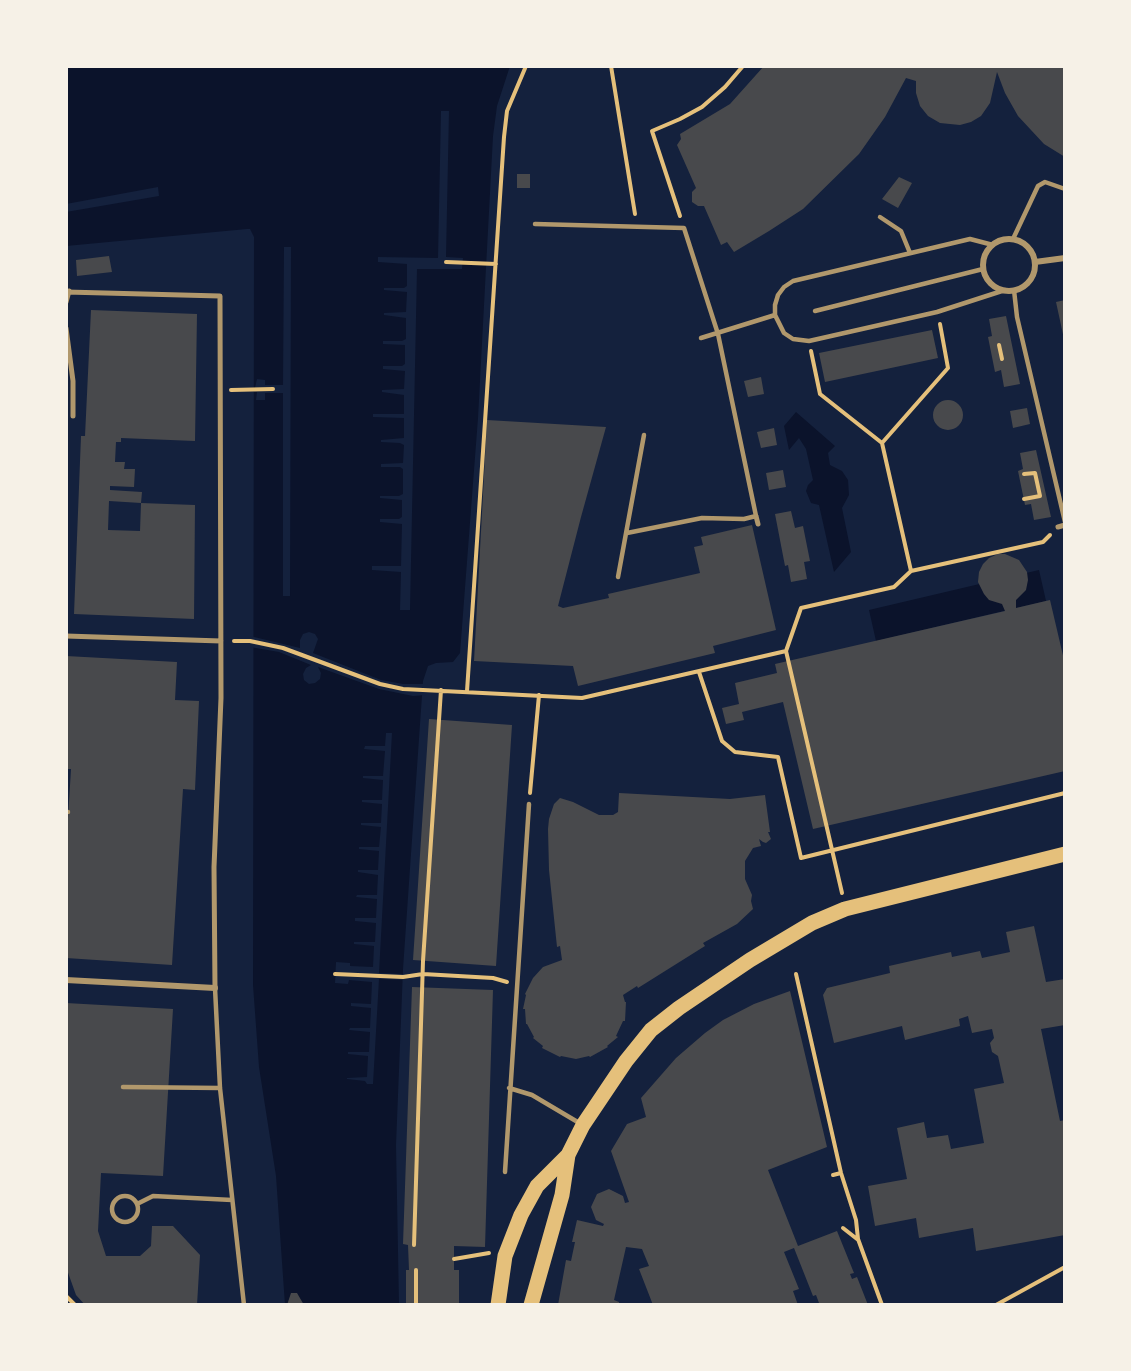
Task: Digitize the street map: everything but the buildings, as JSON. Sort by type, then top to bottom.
[{"type":"main road","points":[[531,1305],[562,1195],[568,1155],[583,1125],[626,1061],[651,1030],[750,960],[812,923],[845,909],[1065,854]]},
{"type":"main road","points":[[498,1305],[506,1256],[521,1215],[537,1186],[568,1155]]},
{"type":"street","points":[[1003,239],[1013,239],[1029,247],[1035,262],[1035,271],[1024,286],[1014,290],[1005,290],[989,281],[983,269],[987,251],[993,244],[1003,239]]},
{"type":"street","points":[[1035,262],[1065,258]]},
{"type":"street","points":[[66,302],[67,291],[220,296],[221,641],[214,867],[215,988],[66,980]]},
{"type":"street","points":[[66,328],[73,381],[74,416]]},
{"type":"street","points":[[756,516],[758,524]]},
{"type":"street","points":[[1058,527],[1065,523]]},
{"type":"street","points":[[66,636],[221,641]]},
{"type":"lane","points":[[1013,239],[1038,186],[1045,182],[1065,189]]},
{"type":"lane","points":[[880,217],[901,231],[910,253]]},
{"type":"lane","points":[[536,225],[684,228],[718,334],[756,516],[744,519],[702,518],[627,533]]},
{"type":"lane","points":[[993,244],[970,239],[793,281],[778,295],[775,315],[784,333],[793,339],[809,341],[937,312],[1005,290]]},
{"type":"lane","points":[[815,311],[983,269]]},
{"type":"lane","points":[[1014,290],[1017,316],[1065,523]]},
{"type":"lane","points":[[701,338],[775,315]]},
{"type":"lane","points":[[618,577],[644,435]]},
{"type":"lane","points":[[505,1172],[529,804]]},
{"type":"lane","points":[[215,988],[220,1088],[244,1305]]},
{"type":"lane","points":[[123,1087],[220,1088]]},
{"type":"lane","points":[[509,1088],[532,1095],[583,1125]]},
{"type":"lane","points":[[121,1196],[129,1197],[137,1204],[137,1213],[129,1222],[120,1221],[112,1213],[114,1201],[121,1196]]},
{"type":"lane","points":[[137,1204],[153,1196],[232,1200]]},
{"type":"path","points":[[467,691],[507,111],[526,66]]},
{"type":"path","points":[[611,66],[637,227]]},
{"type":"path","points":[[684,228],[652,131],[680,120],[702,107],[725,87],[743,66]]},
{"type":"path","points":[[446,262],[496,264]]},
{"type":"path","points":[[882,443],[948,368],[937,312]]},
{"type":"path","points":[[809,341],[820,394],[882,443],[911,571]]},
{"type":"path","points":[[999,345],[1002,359]]},
{"type":"path","points":[[220,390],[273,389]]},
{"type":"path","points":[[1024,474],[1035,472],[1040,496],[1024,499]]},
{"type":"path","points":[[840,883],[786,651],[801,608],[894,587],[911,571],[1043,542],[1058,527]]},
{"type":"path","points":[[250,641],[283,648],[380,684],[414,690],[582,698],[786,651]]},
{"type":"path","points":[[699,672],[722,741],[735,752],[778,757],[801,858],[1065,793]]},
{"type":"path","points":[[414,1245],[423,974],[441,690]]},
{"type":"path","points":[[529,804],[539,695]]},
{"type":"path","points":[[335,974],[403,977],[423,974],[493,978],[516,985]]},
{"type":"path","points":[[796,974],[841,1173],[856,1220],[858,1239],[882,1305]]},
{"type":"path","points":[[833,1175],[841,1173]]},
{"type":"path","points":[[843,1228],[858,1239]]},
{"type":"path","points":[[454,1259],[489,1253],[496,1254]]},
{"type":"path","points":[[996,1305],[1065,1267]]},
{"type":"path","points":[[416,1270],[416,1305]]},
{"type":"path","points":[[66,1296],[75,1305]]},
{"type":"water","points":[[66,66],[510,66],[497,106],[493,136],[478,418],[460,653],[453,662],[428,666],[423,681],[403,969],[396,1145],[399,1305],[285,1305],[276,1176],[259,1067],[253,985],[254,237],[250,229],[247,229],[66,246]]},
{"type":"water","points":[[796,412],[835,446],[828,453],[830,465],[842,471],[848,480],[849,495],[842,508],[851,552],[834,572],[819,505],[811,503],[806,491],[813,480],[806,449],[799,438],[789,450],[784,426]]},
{"type":"water","points":[[1039,570],[1046,601],[876,641],[869,610]]},
{"type":"pier","points":[[441,111],[449,111],[446,257],[463,258],[462,269],[417,269],[410,610],[400,610],[401,572],[372,570],[372,566],[401,566],[402,524],[380,522],[380,519],[402,517],[402,500],[380,498],[380,496],[403,494],[403,469],[381,467],[381,464],[403,463],[404,445],[381,442],[381,440],[404,438],[404,418],[373,417],[373,414],[404,414],[404,395],[382,392],[382,390],[404,389],[405,371],[383,369],[383,366],[405,364],[405,345],[383,344],[383,341],[406,339],[406,318],[384,315],[384,313],[406,312],[407,292],[384,290],[384,288],[407,286],[407,264],[378,262],[378,257],[438,258]]},
{"type":"pier","points":[[158,187],[159,196],[66,212],[66,204]]},
{"type":"pier","points":[[284,247],[291,247],[290,596],[283,596],[283,393],[265,393],[265,400],[256,400],[257,392],[254,392],[257,379],[265,380],[265,385],[283,385]]},
{"type":"pier","points":[[309,632],[315,634],[318,639],[313,653],[381,680],[403,684],[426,684],[426,695],[413,696],[379,689],[318,667],[321,673],[320,679],[309,684],[304,680],[303,674],[311,665],[279,652],[250,647],[250,636],[300,648],[303,634]]},
{"type":"pier","points":[[386,733],[392,733],[379,973],[403,974],[403,980],[379,979],[373,1084],[367,1084],[365,1081],[347,1078],[367,1077],[368,1056],[348,1054],[348,1052],[369,1052],[370,1032],[349,1030],[350,1028],[370,1028],[371,1008],[351,1006],[351,1003],[371,1004],[372,982],[349,980],[348,984],[335,983],[336,962],[350,963],[350,966],[373,967],[374,946],[354,944],[354,942],[375,942],[376,923],[355,921],[355,918],[376,918],[377,899],[356,897],[357,895],[377,895],[378,875],[358,872],[358,870],[378,870],[379,851],[359,849],[359,847],[379,847],[381,827],[361,825],[361,823],[381,823],[382,804],[362,802],[362,800],[382,800],[383,780],[363,778],[363,776],[383,776],[385,751],[364,749],[365,746],[385,746]]}]
